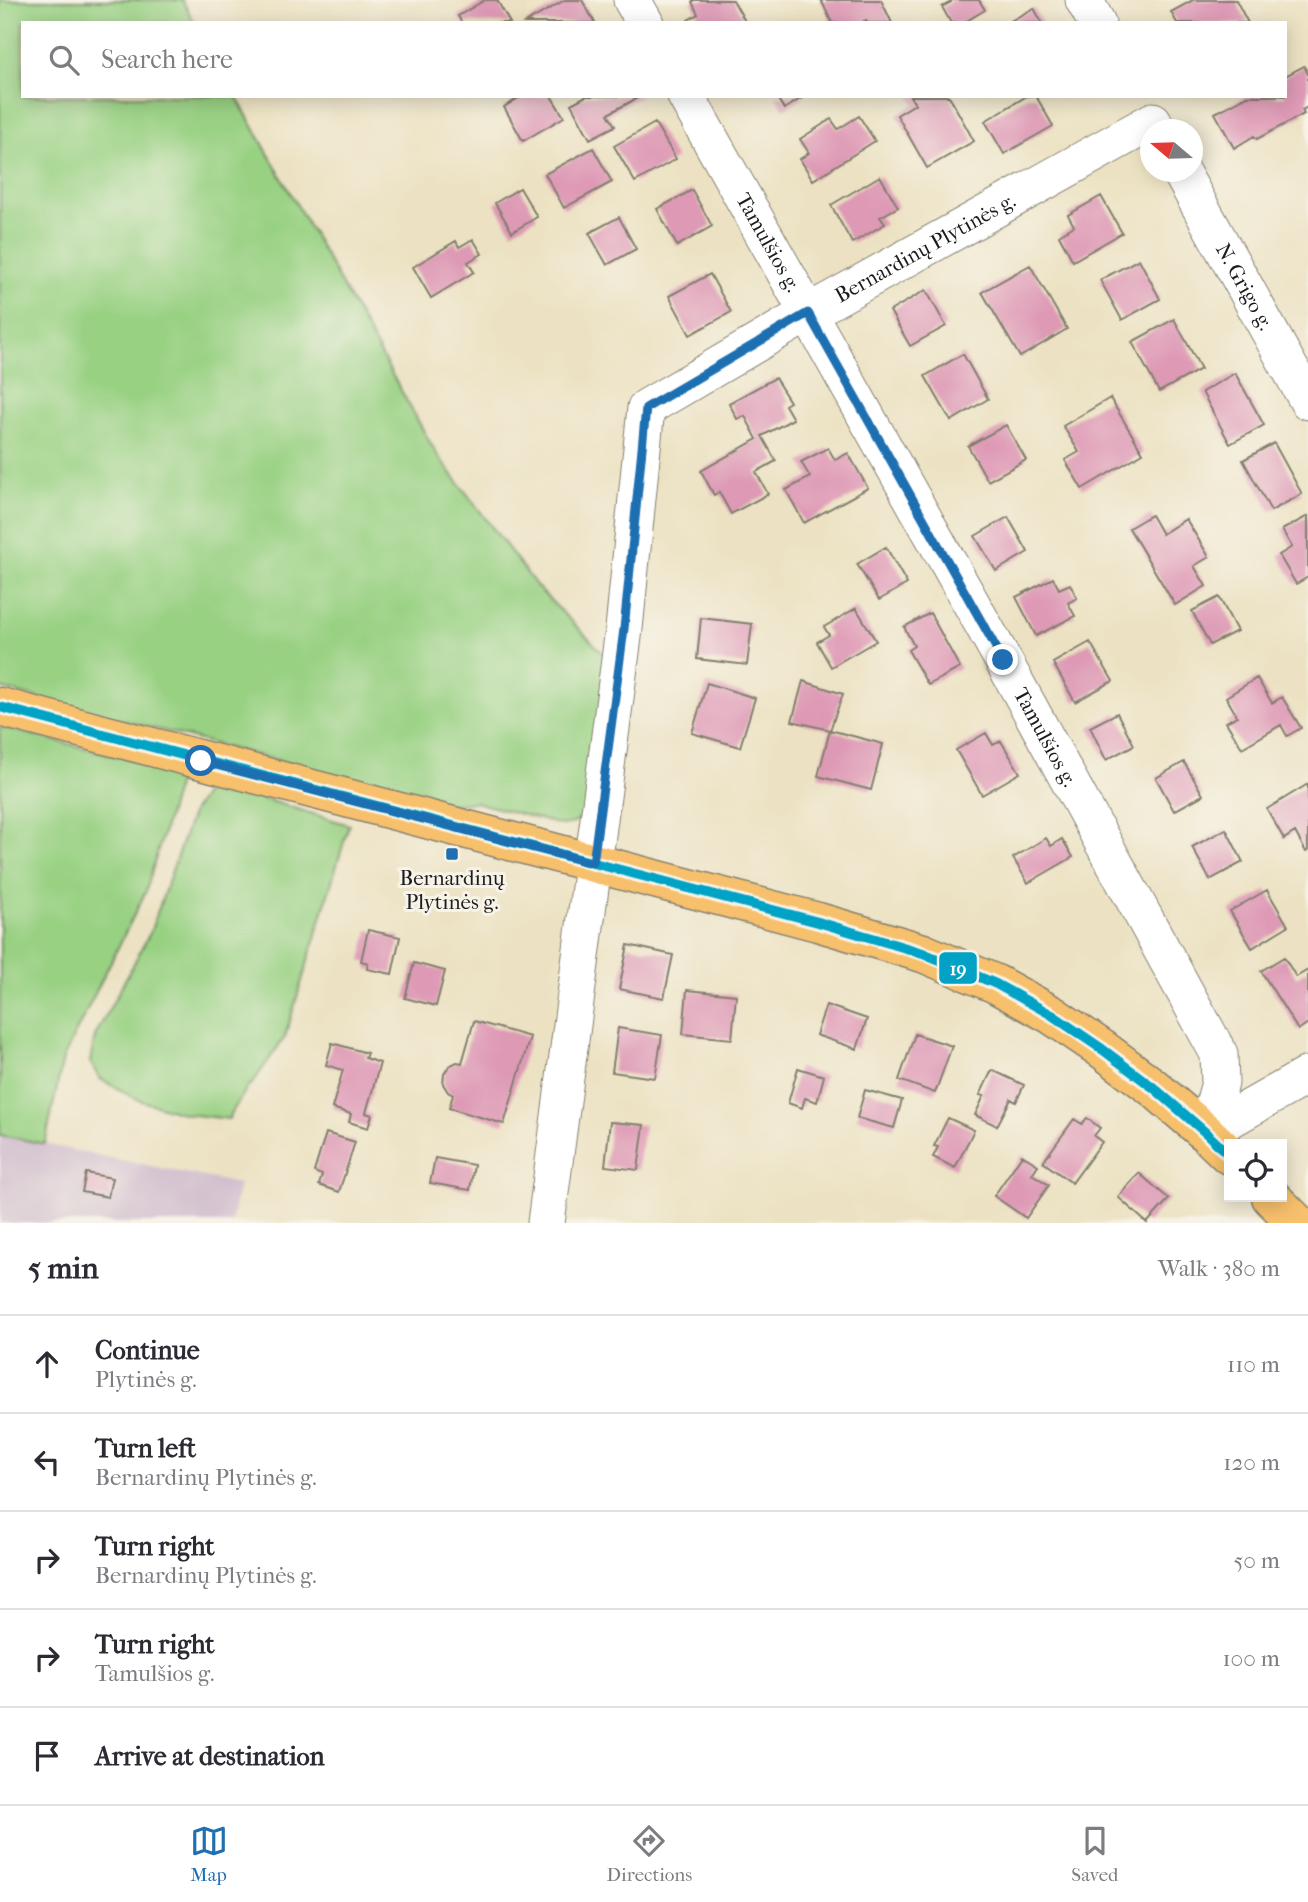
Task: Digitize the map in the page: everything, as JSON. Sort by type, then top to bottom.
[{"type":"main road","points":[[0,707],[831,926],[923,953],[996,984],[1052,1015],[1154,1088],[1218,1144]]},
{"type":"main road","points":[[1276,1202],[1297,1223]]},
{"type":"street","points":[[632,0],[644,21]]},
{"type":"street","points":[[1084,0],[1096,21]]},
{"type":"street","name":"Tamulšios g.","points":[[687,98],[1003,660],[1219,1054],[1218,1144]]},
{"type":"street","name":"Bernardinų Plytinės g.","points":[[546,1223],[624,629],[646,408],[1150,115]]},
{"type":"street","name":"N. Grigo g.","points":[[1187,182],[1308,401]]},
{"type":"street","points":[[1218,1144],[1308,1075]]},
{"type":"shaded area","points":[[0,1135],[239,1184],[231,1223],[0,1223]]},
{"type":"green space","points":[[0,0],[182,0],[194,21],[21,21],[21,98],[237,98],[436,453],[539,589],[608,658],[586,814],[574,823],[561,825],[475,802],[448,805],[0,688]]},
{"type":"green space","points":[[0,727],[181,772],[146,891],[63,1058],[45,1144],[0,1135]]},
{"type":"green space","points":[[222,786],[349,825],[285,1037],[249,1085],[229,1119],[186,1114],[139,1100],[100,1079],[90,1062],[95,1036],[150,933],[193,811],[205,793]]},
{"type":"building","points":[[485,0],[497,0],[509,21],[461,21],[458,16]]},
{"type":"building","points":[[565,0],[582,0],[594,21],[528,21]]},
{"type":"building","points":[[733,0],[745,21],[688,21],[698,14],[692,2]]},
{"type":"building","points":[[821,0],[881,0],[891,21],[866,20],[831,21]]},
{"type":"building","points":[[950,0],[979,0],[985,10],[966,21],[950,21],[942,7],[951,2]]},
{"type":"building","points":[[1193,0],[1236,0],[1247,21],[1176,21],[1171,12]]},
{"type":"building","points":[[1034,8],[1041,21],[1011,21]]},
{"type":"building","points":[[1304,66],[1308,74],[1308,107],[1302,110],[1304,114],[1234,148],[1215,113],[1243,98],[1287,98],[1287,75]]},
{"type":"building","points":[[519,98],[552,98],[564,117],[523,141],[504,107]]},
{"type":"building","points":[[582,98],[637,98],[608,114],[615,126],[590,139],[571,104]]},
{"type":"building","points":[[777,98],[802,98],[784,109]]},
{"type":"building","points":[[911,98],[950,98],[974,141],[927,168],[897,115],[915,104]]},
{"type":"building","points":[[1024,98],[1037,98],[1053,126],[1004,154],[985,121]]},
{"type":"building","points":[[859,116],[875,141],[813,180],[800,159],[809,153],[800,139],[831,119],[838,129]]},
{"type":"building","points":[[655,123],[676,159],[635,182],[614,146]]},
{"type":"building","points":[[593,148],[612,182],[564,208],[545,174]]},
{"type":"building","points":[[880,176],[898,207],[880,217],[885,224],[852,243],[831,205]]},
{"type":"building","points":[[520,188],[537,217],[512,232],[495,203]]},
{"type":"building","points":[[692,190],[712,226],[677,246],[657,209]]},
{"type":"building","points":[[1101,196],[1122,233],[1073,261],[1059,235],[1074,226],[1068,215]]},
{"type":"building","points":[[619,217],[636,249],[607,265],[589,233]]},
{"type":"building","points":[[473,239],[482,254],[468,262],[474,272],[431,298],[413,267],[456,241],[459,247]]},
{"type":"building","points":[[1139,259],[1160,299],[1122,320],[1100,280]]},
{"type":"building","points":[[1030,265],[1067,329],[1020,357],[982,292]]},
{"type":"building","points":[[710,274],[731,312],[690,335],[669,296]]},
{"type":"building","points":[[926,290],[946,326],[910,346],[890,311]]},
{"type":"building","points":[[1174,319],[1201,369],[1159,392],[1132,342]]},
{"type":"building","points":[[963,354],[988,399],[951,421],[925,376]]},
{"type":"building","points":[[1235,373],[1264,425],[1230,444],[1202,392]]},
{"type":"building","points":[[775,378],[790,402],[785,405],[793,419],[762,436],[776,461],[756,472],[768,494],[731,514],[719,492],[714,495],[701,471],[757,439],[745,416],[737,419],[729,403]]},
{"type":"building","points":[[1110,398],[1143,453],[1082,489],[1065,460],[1079,452],[1063,426]]},
{"type":"building","points":[[1006,425],[1026,460],[988,481],[968,446]]},
{"type":"building","points":[[1274,443],[1302,494],[1271,511],[1243,460]]},
{"type":"building","points":[[828,448],[835,460],[848,453],[868,488],[804,523],[786,490],[810,477],[801,462]]},
{"type":"building","points":[[1151,515],[1162,534],[1186,519],[1209,557],[1194,566],[1206,586],[1175,605],[1129,528]]},
{"type":"building","points":[[1308,516],[1308,577],[1296,584],[1279,555],[1292,547],[1282,530]]},
{"type":"building","points":[[1008,517],[1028,552],[996,571],[975,536]]},
{"type":"building","points":[[886,547],[907,584],[879,600],[857,564]]},
{"type":"building","points":[[1053,578],[1059,589],[1070,584],[1077,598],[1068,603],[1075,616],[1036,636],[1016,597]]},
{"type":"building","points":[[1219,597],[1237,631],[1210,645],[1192,611]]},
{"type":"building","points":[[856,608],[876,641],[831,667],[817,642],[829,635],[824,627]]},
{"type":"building","points":[[930,613],[960,668],[928,685],[908,650],[914,646],[904,627]]},
{"type":"building","points":[[701,618],[752,624],[747,665],[697,659]]},
{"type":"building","points":[[1090,642],[1113,681],[1075,702],[1053,663]]},
{"type":"building","points":[[1257,678],[1272,703],[1282,697],[1301,728],[1287,736],[1281,725],[1242,748],[1226,722],[1237,716],[1226,697]]},
{"type":"building","points":[[803,681],[843,694],[830,730],[792,721]]},
{"type":"building","points":[[707,683],[755,698],[740,747],[692,733]]},
{"type":"building","points":[[1117,713],[1134,745],[1106,760],[1090,727]]},
{"type":"building","points":[[830,730],[883,744],[871,790],[818,776]]},
{"type":"building","points":[[986,733],[993,745],[1001,741],[1020,773],[982,795],[956,750]]},
{"type":"building","points":[[1184,762],[1203,795],[1174,811],[1156,778]]},
{"type":"building","points":[[1308,784],[1306,852],[1295,832],[1284,839],[1267,809]]},
{"type":"building","points":[[1226,829],[1243,862],[1210,880],[1192,847]]},
{"type":"building","points":[[1046,838],[1051,846],[1062,839],[1073,857],[1028,883],[1013,858]]},
{"type":"building","points":[[1267,890],[1288,926],[1252,948],[1230,911]]},
{"type":"building","points":[[368,930],[400,937],[392,974],[367,969],[368,963],[361,961]]},
{"type":"building","points":[[628,945],[673,955],[664,998],[619,989]]},
{"type":"building","points":[[1284,957],[1296,977],[1308,970],[1308,1023],[1298,1030],[1261,971]]},
{"type":"building","points":[[414,963],[445,971],[436,1006],[405,998]]},
{"type":"building","points":[[687,990],[736,995],[732,1039],[683,1034]]},
{"type":"building","points":[[826,1005],[867,1019],[857,1049],[816,1035]]},
{"type":"building","points":[[474,1021],[530,1037],[504,1124],[449,1108],[453,1095],[443,1084],[444,1074],[449,1066],[462,1063]]},
{"type":"building","points":[[618,1028],[662,1035],[655,1078],[612,1072]]},
{"type":"building","points":[[915,1034],[952,1046],[935,1093],[899,1080]]},
{"type":"building","points":[[332,1043],[367,1053],[365,1058],[380,1063],[366,1113],[372,1115],[368,1128],[349,1122],[351,1114],[332,1108],[343,1070],[326,1065]]},
{"type":"building","points":[[798,1068],[824,1076],[817,1102],[805,1098],[802,1108],[788,1103]]},
{"type":"building","points":[[992,1070],[1024,1085],[1016,1102],[1011,1099],[997,1126],[975,1115],[984,1096],[980,1095]]},
{"type":"building","points":[[865,1090],[902,1100],[894,1128],[857,1118]]},
{"type":"building","points":[[948,1118],[974,1130],[955,1168],[933,1157],[938,1147],[934,1146]]},
{"type":"building","points":[[1087,1118],[1100,1128],[1094,1136],[1102,1142],[1072,1183],[1043,1162],[1074,1119],[1082,1124]]},
{"type":"building","points":[[610,1122],[644,1125],[638,1170],[605,1166]]},
{"type":"building","points":[[326,1133],[355,1142],[339,1192],[319,1185],[322,1175],[314,1172]]},
{"type":"building","points":[[1022,1155],[1038,1165],[1032,1174],[1049,1185],[1026,1218],[994,1196]]},
{"type":"building","points":[[435,1158],[474,1165],[470,1190],[430,1183]]},
{"type":"building","points":[[86,1173],[112,1178],[108,1197],[82,1192]]},
{"type":"building","points":[[1139,1173],[1169,1199],[1147,1223],[1118,1197]]},
{"type":"transit line","name":"19","points":[[0,707],[818,922],[923,953],[996,984],[1052,1015],[1154,1088],[1224,1150]]},
{"type":"place","name":"Bernardinų Plytinės g.","points":[[452,854]]},
{"type":"route","points":[[201,761],[593,863],[624,629],[646,408],[808,313],[1003,660]]}]
